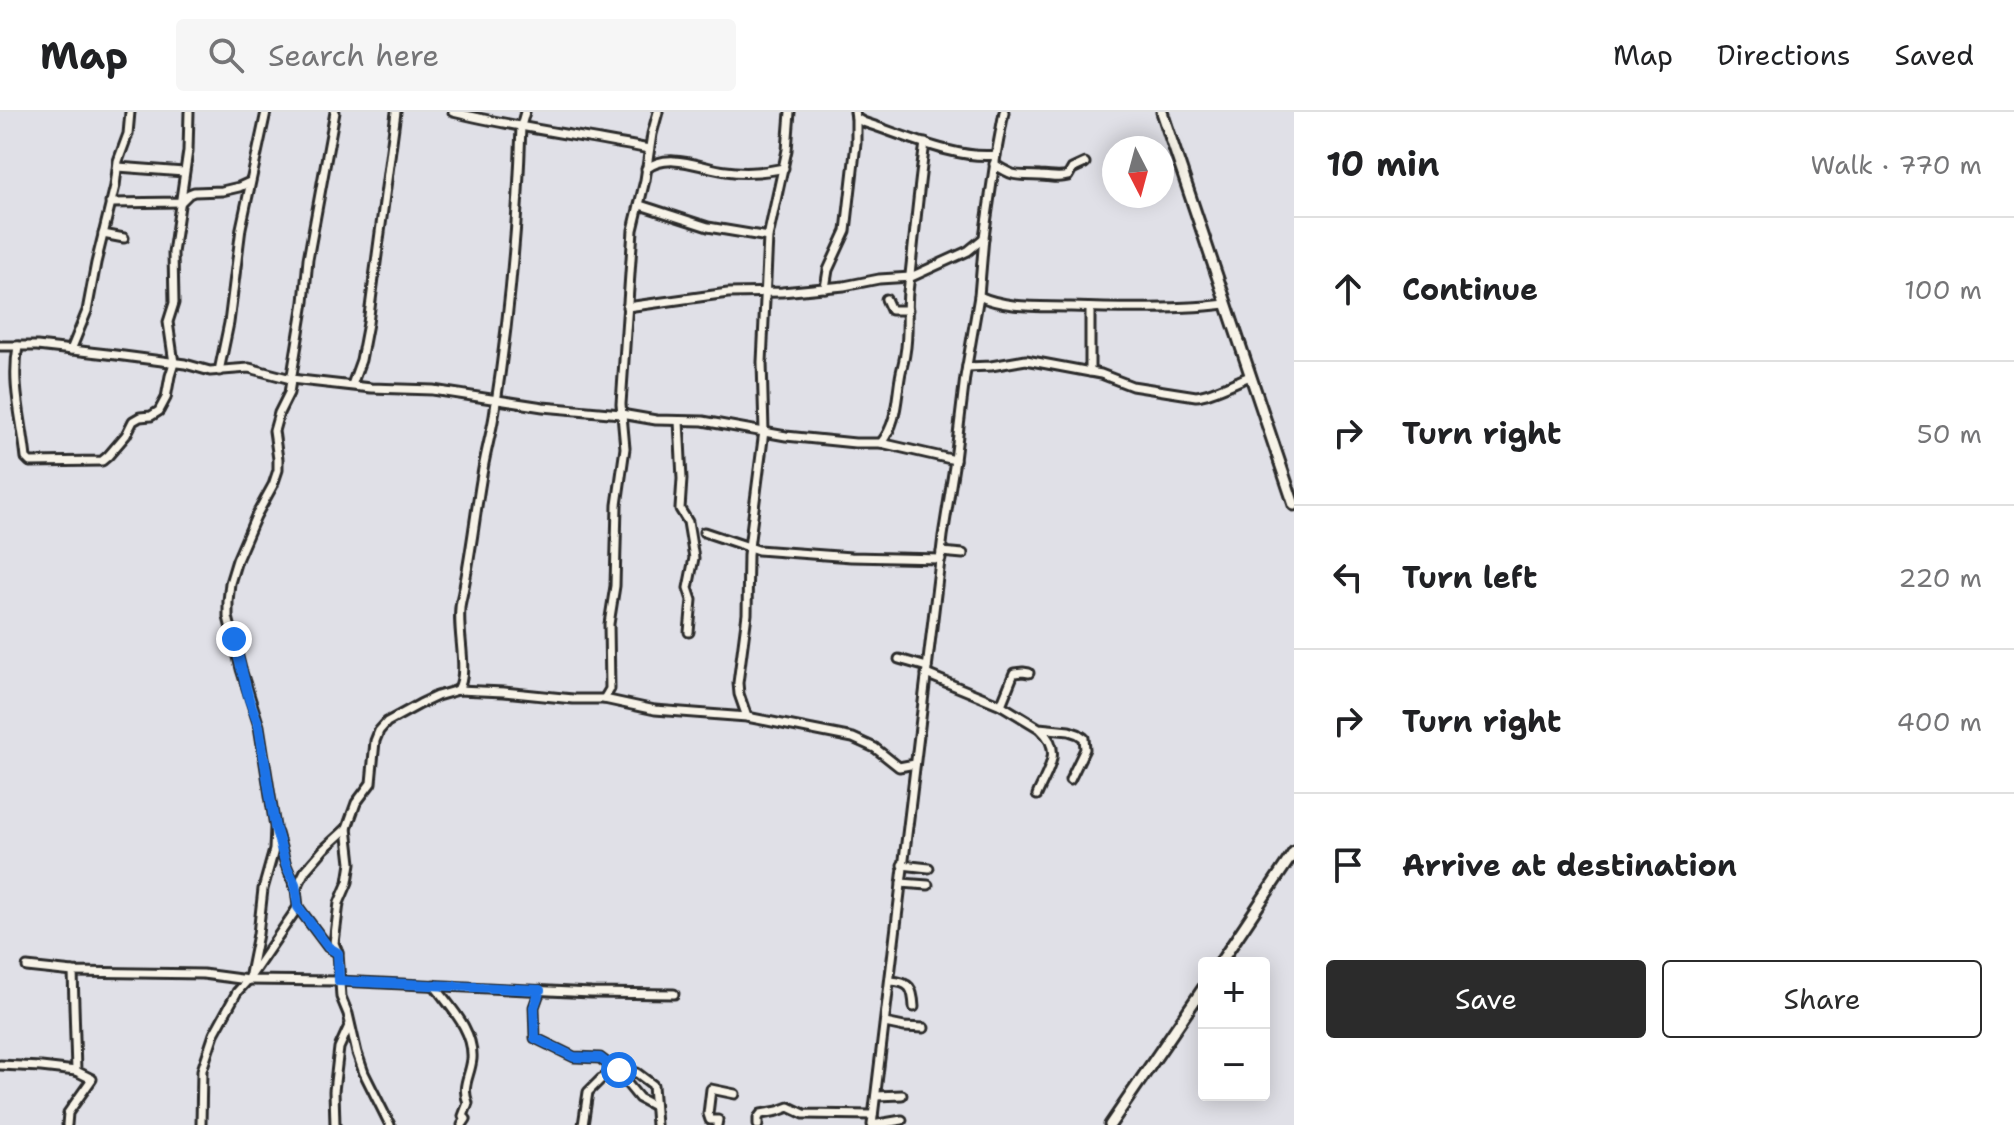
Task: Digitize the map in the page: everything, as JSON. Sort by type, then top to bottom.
[{"type":"street","points":[[71,350],[87,311],[118,161],[128,134],[130,112]]},
{"type":"street","points":[[18,346],[16,392],[26,458],[30,462],[102,461],[126,435],[133,421],[159,411],[166,398],[174,363],[168,322],[174,303],[174,234],[190,139],[189,112]]},
{"type":"street","points":[[219,371],[229,323],[241,228],[266,112]]},
{"type":"street","points":[[335,112],[308,259],[289,393],[274,431],[278,470],[237,560],[230,583],[228,617],[259,726],[275,827],[296,889],[298,907],[328,947],[338,953]]},
{"type":"street","points":[[352,385],[361,360],[368,323],[396,112]]},
{"type":"street","points":[[453,112],[649,149]]},
{"type":"street","points":[[458,690],[464,672],[460,605],[496,399],[517,232],[521,126],[525,112]]},
{"type":"street","points":[[604,699],[610,689],[609,624],[615,586],[617,505],[625,448],[621,414],[633,230],[658,112]]},
{"type":"street","points":[[747,717],[738,683],[747,614],[748,555],[764,431],[762,362],[768,237],[784,168],[790,112]]},
{"type":"street","points":[[902,1120],[872,1125],[949,492],[1004,112]]},
{"type":"street","points":[[1161,114],[1294,505]]},
{"type":"street","points":[[825,288],[828,270],[846,231],[856,143],[855,115],[925,143],[995,160],[1016,176],[1060,178],[1068,176],[1072,169],[1085,163]]},
{"type":"street","points":[[881,443],[895,416],[906,353],[916,203],[925,143]]},
{"type":"street","points":[[646,169],[658,161],[688,162],[728,172],[784,168]]},
{"type":"street","points":[[118,167],[184,172]]},
{"type":"street","points":[[110,203],[181,202],[194,192],[222,191],[250,182]]},
{"type":"street","points":[[640,205],[708,227],[768,237]]},
{"type":"street","points":[[103,234],[124,238]]},
{"type":"street","points":[[627,307],[728,293],[825,288],[911,277],[968,251],[984,237]]},
{"type":"street","points":[[979,296],[1021,305],[1090,308],[1226,304]]},
{"type":"street","points":[[886,299],[891,310],[908,310]]},
{"type":"street","points":[[1090,308],[1090,372]]},
{"type":"street","points":[[0,346],[71,350],[194,366],[210,371],[249,368],[291,379],[386,390],[433,390],[656,420],[703,421],[786,436],[881,443],[955,460]]},
{"type":"street","points":[[967,367],[1022,360],[1108,376],[1132,386],[1196,396],[1250,376]]},
{"type":"street","points":[[679,421],[680,509],[688,522],[694,558],[688,588],[692,600],[689,632]]},
{"type":"street","points":[[704,532],[758,550],[851,557],[963,554]]},
{"type":"street","points":[[899,659],[1001,705],[1039,728],[1050,741],[1053,752],[1037,795]]},
{"type":"street","points":[[1001,705],[1014,673],[1029,673]]},
{"type":"street","points":[[390,1125],[364,1073],[349,1026],[341,997],[338,953],[334,943],[339,903],[348,882],[351,863],[347,828],[356,803],[371,783],[375,741],[387,722],[437,696],[458,690],[604,699],[655,710],[747,717],[853,738],[875,748],[897,766],[915,764]]},
{"type":"street","points":[[1039,728],[1069,731],[1084,738],[1085,749],[1070,780]]},
{"type":"street","points":[[248,980],[263,889],[274,850],[275,827]]},
{"type":"street","points":[[296,889],[305,871],[347,828]]},
{"type":"street","points":[[1224,957],[1294,852]]},
{"type":"street","points":[[902,865],[929,868]]},
{"type":"street","points":[[901,883],[928,885]]},
{"type":"street","points":[[201,1125],[202,1070],[214,1034],[237,992],[298,907]]},
{"type":"street","points":[[27,967],[73,972],[203,974],[248,980],[674,994]]},
{"type":"street","points":[[73,972],[76,1071]]},
{"type":"street","points":[[890,981],[906,984],[911,989],[914,1007]]},
{"type":"street","points":[[434,985],[468,1033],[472,1058],[464,1093],[468,1103],[463,1116],[466,1119],[462,1125]]},
{"type":"street","points":[[540,990],[534,1007],[535,1038],[574,1057],[600,1058],[617,1071],[639,1098],[654,1106]]},
{"type":"street","points":[[1110,1125],[1198,996]]},
{"type":"street","points":[[885,1023],[924,1028]]},
{"type":"street","points":[[335,1125],[334,1091],[339,1048],[349,1026]]},
{"type":"street","points":[[0,1065],[76,1071],[92,1079],[68,1113],[67,1125]]},
{"type":"street","points":[[583,1125],[588,1092],[601,1079],[619,1070],[637,1073],[653,1085],[656,1125]]},
{"type":"street","points":[[717,1125],[718,1120],[710,1120],[708,1114],[711,1089],[735,1094]]},
{"type":"street","points":[[876,1096],[902,1095]]},
{"type":"street","points":[[758,1125],[761,1114],[789,1107],[804,1114],[873,1115]]},
{"type":"route","points":[[234,639],[259,726],[275,827],[295,884],[298,907],[328,947],[338,953],[339,981],[540,990],[534,1007],[535,1038],[574,1057],[600,1058],[619,1070]]}]
